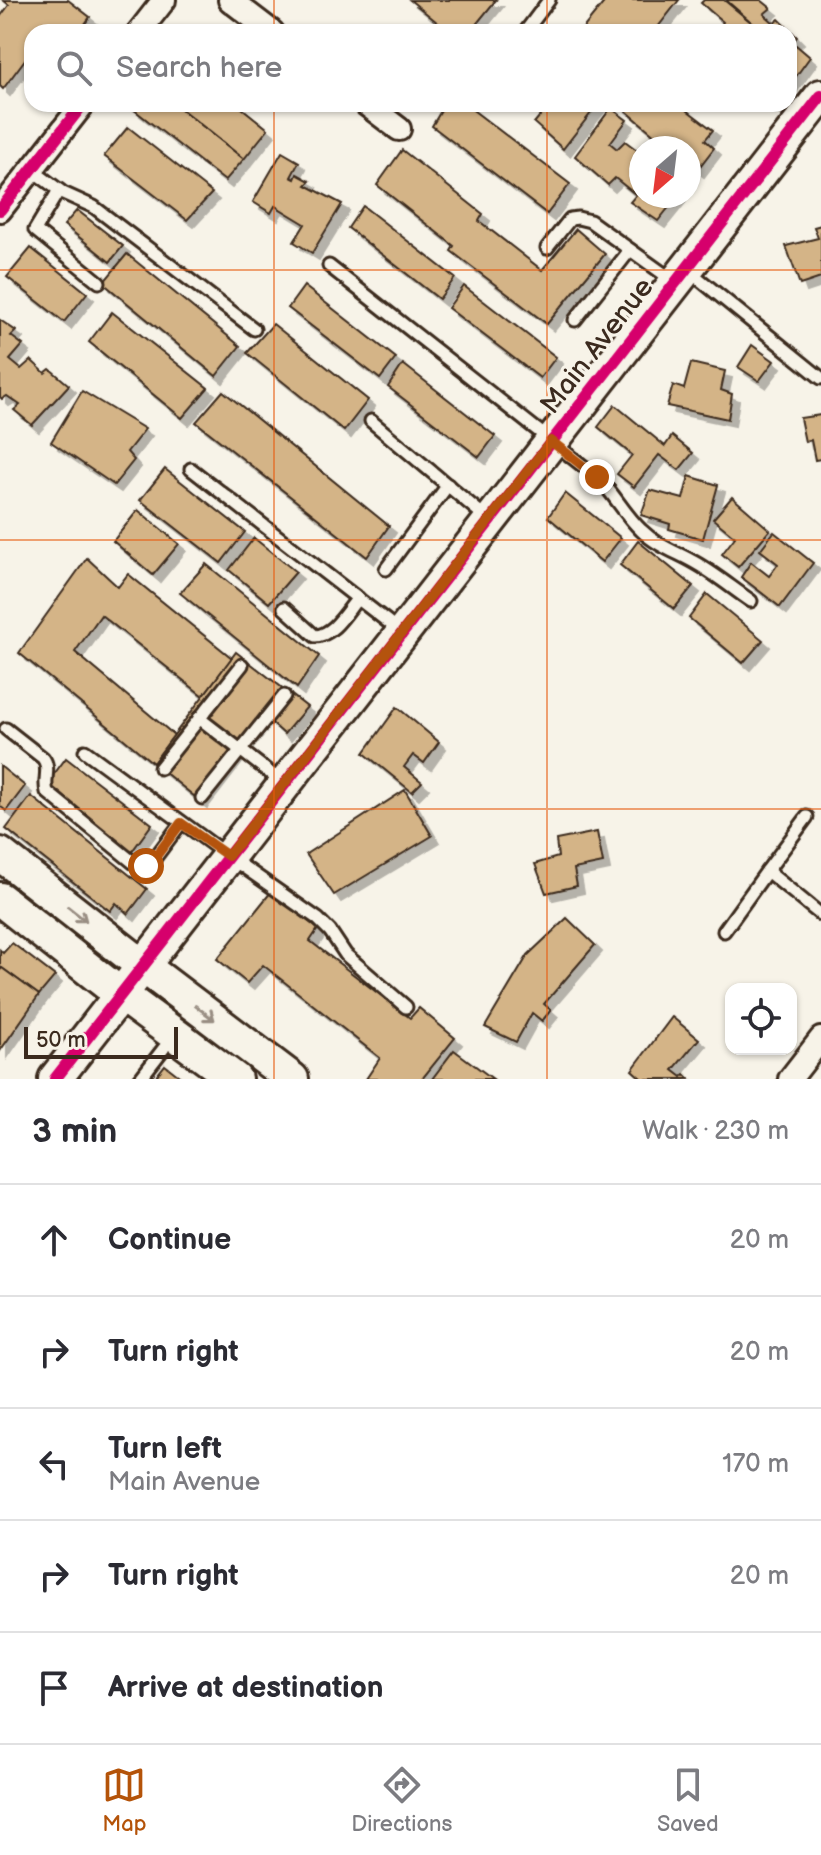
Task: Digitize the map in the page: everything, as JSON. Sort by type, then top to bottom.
[{"type":"street","points":[[230,0],[262,24]]},
{"type":"street","points":[[144,24],[158,3]]},
{"type":"street","name":"Main Avenue","points":[[55,1079],[821,96]]},
{"type":"street","points":[[0,210],[77,112]]},
{"type":"street","points":[[377,112],[399,129]]},
{"type":"street","points":[[0,854],[292,1079]]},
{"type":"street","points":[[0,899],[120,994],[235,1079]]},
{"type":"street","points":[[790,1079],[821,1039]]},
{"type":"lane","points":[[531,24],[549,0]]},
{"type":"lane","points":[[32,170],[59,190],[94,207],[254,329]]},
{"type":"lane","points":[[59,190],[35,230],[99,282]]},
{"type":"lane","points":[[547,248],[570,219],[590,221],[630,250],[680,275],[821,378]]},
{"type":"lane","points":[[575,320],[630,250]]},
{"type":"lane","points":[[329,266],[605,485],[625,514],[643,532],[751,601]]},
{"type":"lane","points":[[371,421],[490,520]]},
{"type":"lane","points":[[191,469],[402,633]]},
{"type":"lane","points":[[386,569],[448,485]]},
{"type":"lane","points":[[284,608],[315,636],[325,635],[358,598]]},
{"type":"lane","points":[[160,768],[242,665]]},
{"type":"lane","points":[[202,798],[284,696]]},
{"type":"lane","points":[[199,718],[284,784]]},
{"type":"lane","points":[[6,729],[47,763],[47,792],[134,863],[146,866],[151,863],[181,823]]},
{"type":"lane","points":[[85,751],[318,919],[346,955],[406,1007]]},
{"type":"lane","points":[[724,931],[807,817]]},
{"type":"lane","points":[[767,871],[821,915]]},
{"type":"lane","points":[[140,1079],[164,1048]]},
{"type":"building","points":[[3,0],[68,0],[90,17],[85,24],[24,24],[24,61],[3,89],[0,86],[0,17],[9,5]]},
{"type":"building","points":[[410,0],[496,0],[476,24],[439,24]]},
{"type":"building","points":[[606,0],[679,0],[660,24],[586,24]]},
{"type":"building","points":[[704,0],[724,0],[753,24],[722,24],[701,3]]},
{"type":"building","points":[[761,0],[771,8],[764,14],[774,23],[779,19],[784,24],[754,24],[727,1]]},
{"type":"building","points":[[797,46],[810,57],[797,75]]},
{"type":"building","points":[[137,112],[185,112],[244,159],[225,181]]},
{"type":"building","points":[[185,112],[247,112],[268,129],[244,159]]},
{"type":"building","points":[[440,112],[476,112],[570,184],[547,214],[432,126]]},
{"type":"building","points":[[543,112],[592,112],[563,149],[534,123]]},
{"type":"building","points":[[608,112],[616,112],[627,120],[610,143],[617,149],[625,141],[629,144],[629,189],[615,178],[608,185],[575,156]]},
{"type":"building","points":[[627,112],[689,112],[713,130],[705,140],[714,148],[701,165],[701,136],[656,136]]},
{"type":"building","points":[[128,127],[212,193],[187,220],[104,156]]},
{"type":"building","points":[[402,150],[483,214],[479,221],[542,270],[576,229],[605,254],[547,324],[451,251],[454,246],[377,185]]},
{"type":"building","points":[[282,152],[299,162],[291,177],[295,179],[297,174],[310,181],[306,185],[342,204],[312,253],[294,242],[305,224],[275,206],[271,213],[253,202]]},
{"type":"building","points":[[363,206],[455,278],[439,299],[348,228]]},
{"type":"building","points":[[639,208],[668,208],[658,221]]},
{"type":"building","points":[[77,210],[123,246],[110,262],[64,225]]},
{"type":"building","points":[[821,225],[821,278],[800,285],[786,246],[818,238],[814,227]]},
{"type":"building","points":[[31,248],[87,293],[64,322],[7,277]]},
{"type":"building","points":[[127,254],[240,346],[216,376],[103,283]]},
{"type":"building","points":[[304,286],[396,358],[380,379],[288,308]]},
{"type":"building","points":[[464,286],[556,357],[540,378],[448,308]]},
{"type":"building","points":[[112,312],[208,388],[182,418],[89,342]]},
{"type":"building","points":[[0,320],[16,331],[11,336],[23,345],[10,360],[21,369],[31,360],[45,373],[50,369],[69,385],[32,425],[14,410],[20,405],[7,396],[0,397]]},
{"type":"building","points":[[273,324],[368,400],[344,431],[247,353]]},
{"type":"building","points":[[752,345],[774,361],[759,381],[738,367]]},
{"type":"building","points":[[691,363],[725,371],[721,390],[732,394],[728,419],[667,406],[673,385],[684,389]]},
{"type":"building","points":[[403,364],[495,436],[479,457],[388,387]]},
{"type":"building","points":[[82,391],[145,429],[127,452],[134,460],[114,485],[51,442]]},
{"type":"building","points":[[223,391],[389,526],[367,557],[196,422]]},
{"type":"building","points":[[615,405],[665,446],[672,436],[693,453],[679,470],[659,455],[634,487],[617,474],[632,455],[598,427]]},
{"type":"building","points":[[821,415],[821,459],[815,460],[811,440],[805,442],[800,418]]},
{"type":"building","points":[[165,469],[245,532],[221,563],[140,500]]},
{"type":"building","points":[[689,476],[718,485],[703,539],[669,529],[670,524],[641,515],[650,490],[683,499]]},
{"type":"building","points":[[565,493],[621,538],[602,562],[548,517]]},
{"type":"building","points":[[732,497],[770,530],[738,567],[722,554],[735,537],[713,519]]},
{"type":"building","points":[[138,510],[179,544],[153,575],[113,541]]},
{"type":"building","points":[[774,532],[813,563],[780,607],[741,577],[751,562],[769,576],[778,564],[760,550]]},
{"type":"building","points":[[254,538],[296,572],[269,603],[229,570]]},
{"type":"building","points":[[638,541],[693,586],[674,609],[620,565]]},
{"type":"building","points":[[87,558],[118,587],[128,574],[232,658],[203,696],[101,615],[75,652],[174,735],[153,763],[19,653]]},
{"type":"building","points":[[206,564],[319,656],[297,688],[180,593]]},
{"type":"building","points":[[707,594],[763,640],[743,663],[689,618]]},
{"type":"building","points":[[236,652],[307,707],[284,734],[265,717],[200,801],[153,763]]},
{"type":"building","points":[[397,707],[439,742],[424,763],[413,755],[404,767],[422,782],[412,792],[364,753]]},
{"type":"building","points":[[66,758],[152,824],[130,854],[46,785]]},
{"type":"building","points":[[0,766],[25,786],[6,811],[0,806]]},
{"type":"building","points":[[405,790],[432,836],[334,895],[306,854]]},
{"type":"building","points":[[31,796],[147,889],[128,914],[116,903],[110,911],[6,829]]},
{"type":"building","points":[[597,832],[603,863],[574,869],[577,886],[546,893],[535,864],[558,857],[556,840]]},
{"type":"building","points":[[271,892],[318,929],[310,941],[410,1018],[419,1008],[455,1038],[422,1079],[366,1079],[380,1058],[263,965],[247,983],[217,959]]},
{"type":"building","points":[[567,918],[595,945],[544,1004],[551,1010],[542,1021],[532,1013],[516,1042],[485,1027],[528,955]]},
{"type":"building","points":[[12,943],[55,976],[39,995],[2,968],[0,970],[0,950],[3,953]]},
{"type":"building","points":[[2,968],[39,995],[0,1051],[0,970]]},
{"type":"building","points":[[672,1017],[699,1039],[673,1070],[690,1079],[642,1079],[632,1070]]},
{"type":"building","points":[[454,1050],[493,1079],[432,1079]]},
{"type":"building","points":[[165,1065],[183,1079],[154,1079]]},
{"type":"cycle path","points":[[55,1079],[821,96]]},
{"type":"cycle path","points":[[0,210],[77,112]]},
{"type":"route","points":[[146,866],[181,823],[228,856],[551,441],[597,477]]}]
